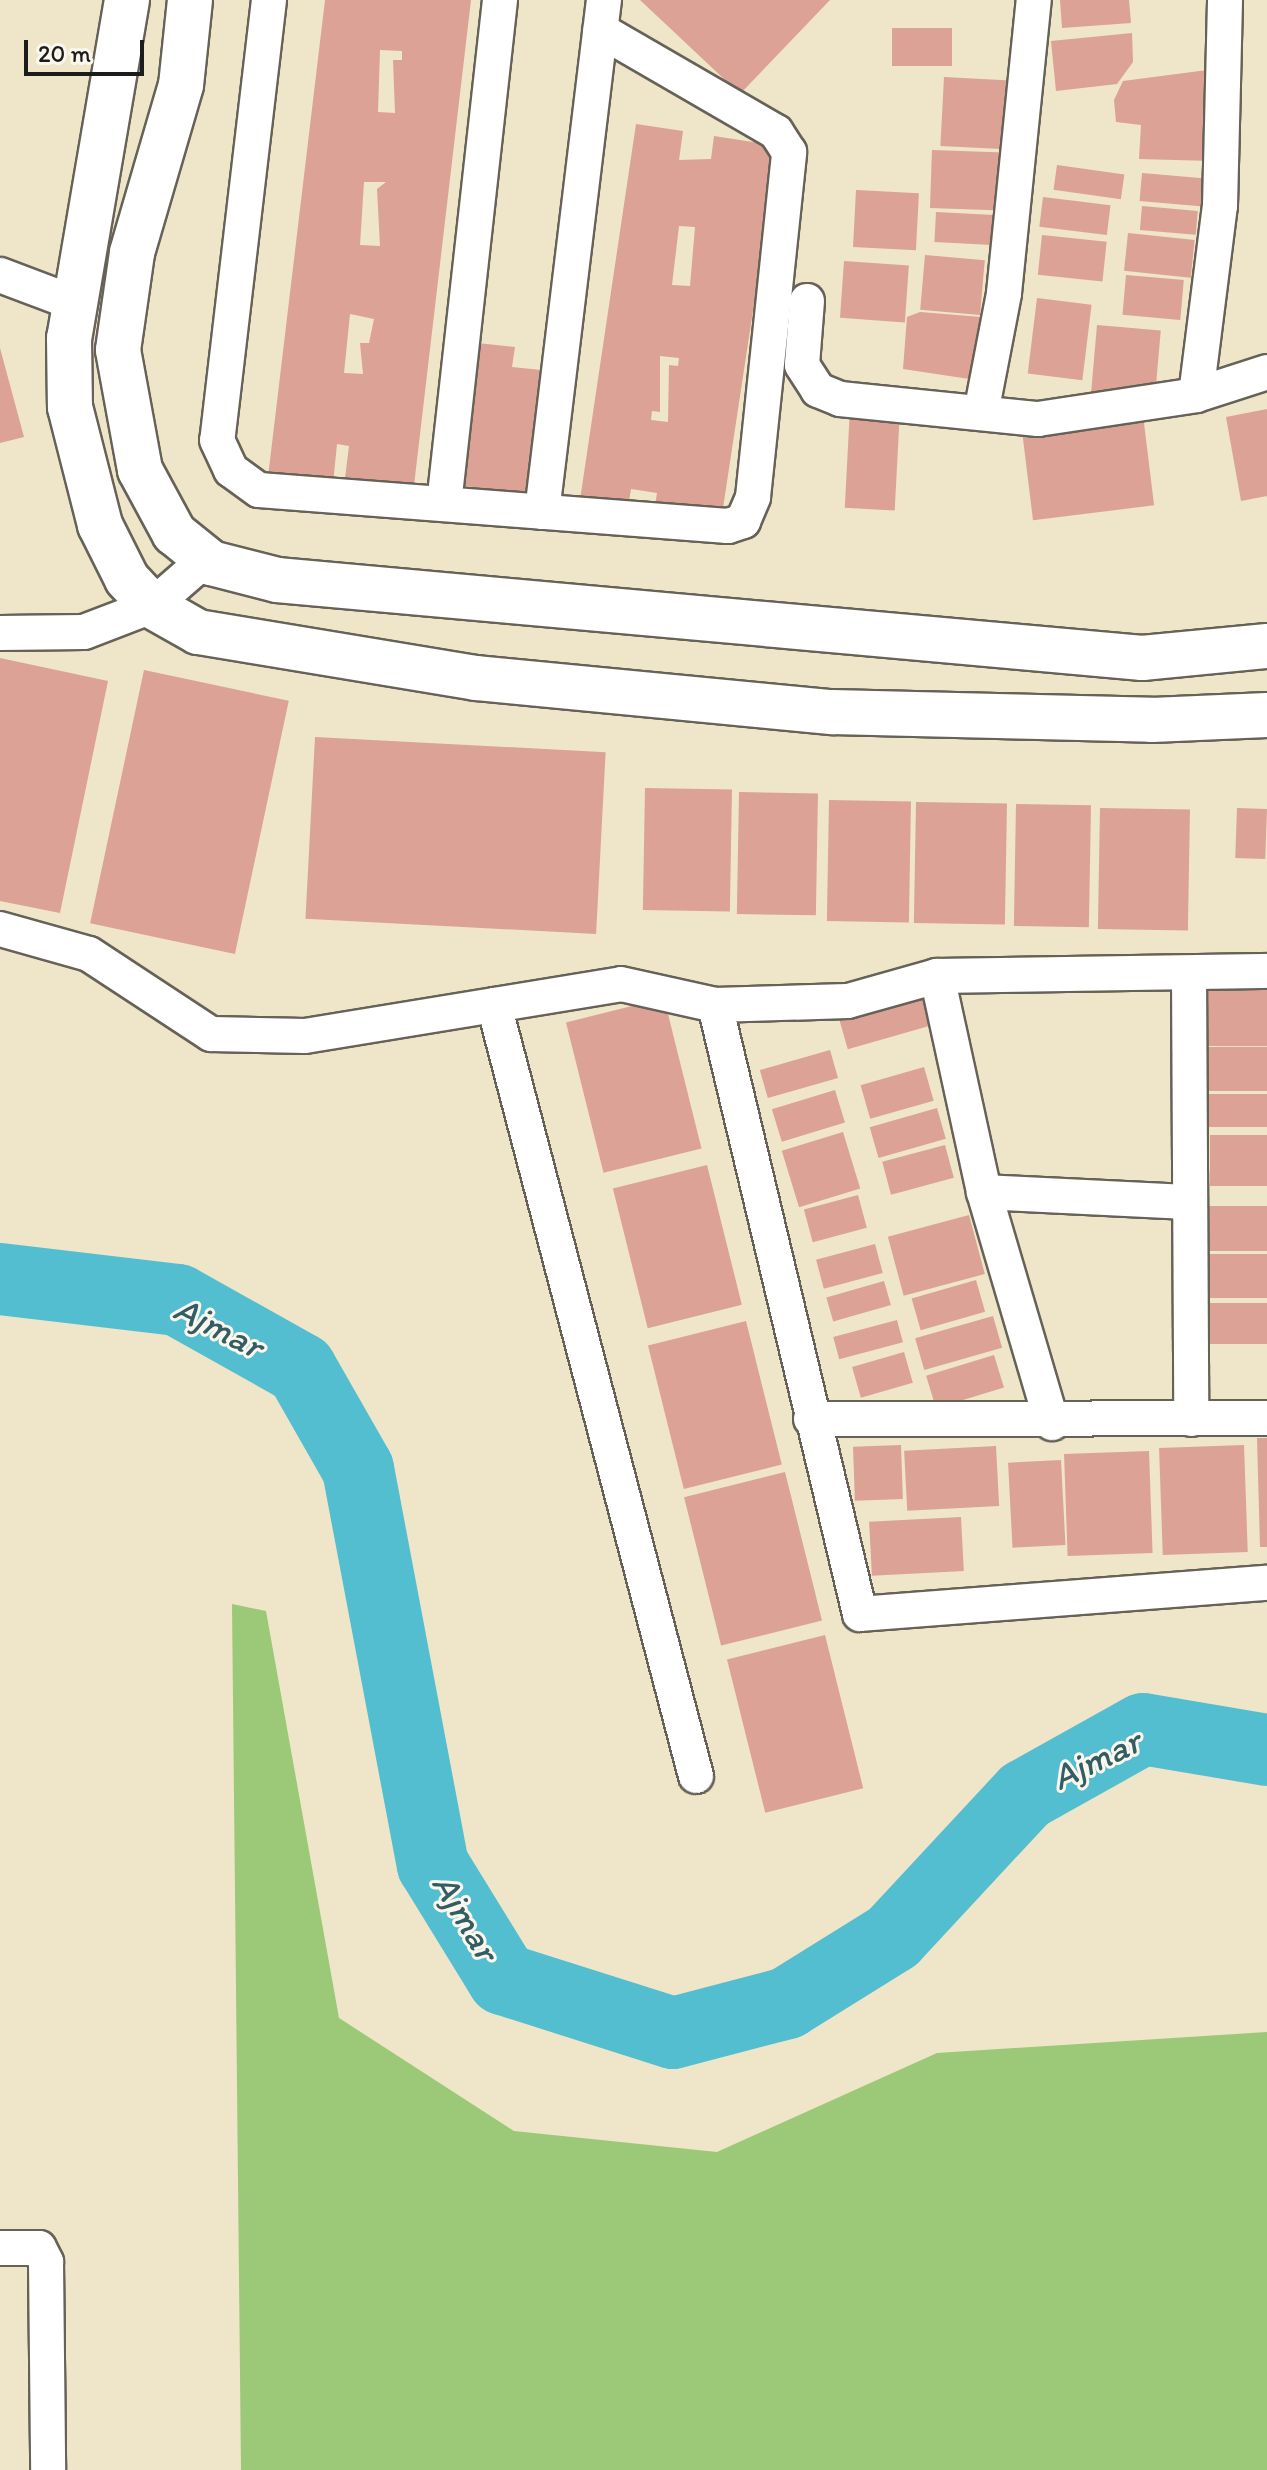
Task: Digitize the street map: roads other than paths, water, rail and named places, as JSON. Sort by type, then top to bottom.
[{"type":"street","points":[[127,0],[89,239],[74,303],[70,407],[100,525],[127,579],[152,606],[198,632],[492,679],[832,712],[1166,720],[1267,715]]},
{"type":"street","points":[[190,0],[181,85],[132,253],[120,313],[123,399],[140,470],[174,533],[206,559],[277,580],[943,642],[1142,658],[1267,646]]},
{"type":"street","points":[[269,0],[217,440],[231,470],[259,490],[542,512],[728,526],[743,521],[753,497],[789,152],[776,132],[602,15],[542,512]]},
{"type":"street","points":[[444,504],[500,0]]},
{"type":"street","points":[[981,413],[1004,293],[1034,0]]},
{"type":"street","points":[[1196,395],[1220,206],[1225,0]]},
{"type":"street","points":[[0,275],[74,303]]},
{"type":"street","points":[[807,301],[802,365],[818,390],[840,399],[1038,419],[1196,395],[1267,372]]},
{"type":"street","points":[[0,633],[84,632],[152,606],[206,559]]},
{"type":"street","points":[[0,929],[89,954],[211,1034],[305,1036],[621,984],[715,1005],[848,1001],[937,976],[1267,971]]},
{"type":"street","points":[[1189,973],[1186,1202],[1191,1419]]},
{"type":"street","points":[[937,976],[984,1192],[1052,1423]]},
{"type":"street","points":[[494,1005],[696,1776]]},
{"type":"street","points":[[715,1005],[811,1419],[860,1614],[1267,1583]]},
{"type":"street","points":[[984,1192],[1186,1202]]},
{"type":"street","points":[[811,1419],[1052,1423],[1267,1418]]},
{"type":"street","points":[[0,2248],[39,2248],[46,2262],[48,2470]]},
{"type":"waterway","name":"Ajmar","points":[[0,1279],[178,1300],[301,1369],[358,1469],[433,1865],[503,1979],[673,2033],[787,2003],[893,1937],[1025,1795],[1143,1729],[1267,1750]]}]
